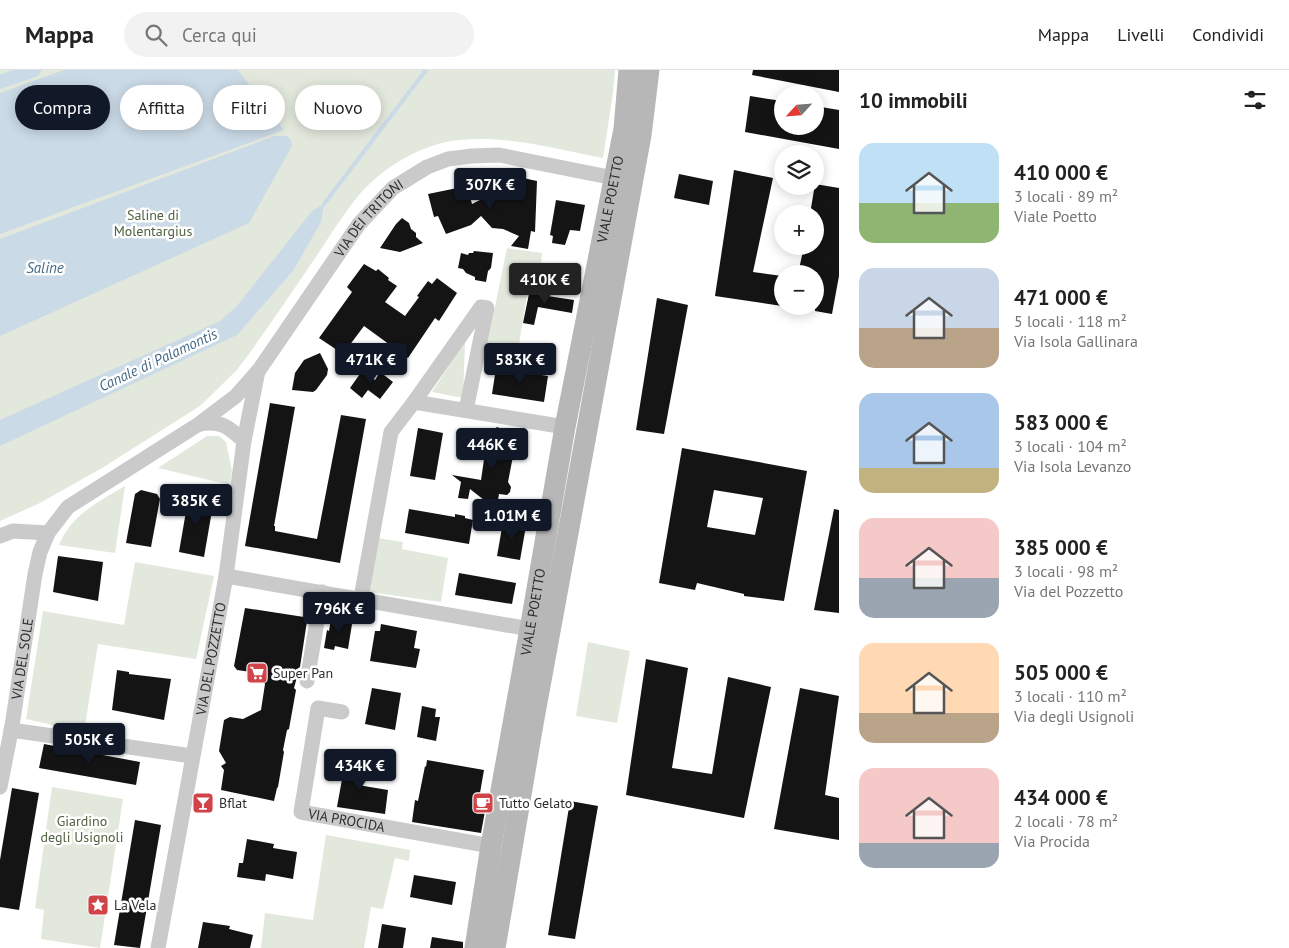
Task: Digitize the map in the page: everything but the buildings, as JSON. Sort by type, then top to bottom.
[{"type":"main road","name":"VIALE POETTO","points":[[475,948],[491,846],[565,427],[624,129],[629,70]]},
{"type":"main road","name":"VIALE POETTO","points":[[495,948],[533,724],[638,153],[649,70]]},
{"type":"street","name":"VIA DEI TRITONI","points":[[48,532],[68,507],[199,424],[236,396],[259,370],[359,224],[393,188],[426,167],[448,159],[498,155],[614,178]]},
{"type":"street","points":[[361,598],[391,432],[480,307],[487,308],[466,410]]},
{"type":"street","name":"VIA DEL POZZETTO","points":[[158,948],[226,576],[244,441],[259,370]]},
{"type":"street","points":[[414,402],[565,427]]},
{"type":"street","points":[[199,424],[208,422],[226,426],[244,441]]},
{"type":"street","points":[[0,536],[13,531],[48,532]]},
{"type":"street","name":"VIA DEL SOLE","points":[[0,787],[11,730],[35,574],[40,552],[48,532]]},
{"type":"street","points":[[226,576],[361,598],[530,629]]},
{"type":"street","points":[[307,681],[322,592]]},
{"type":"street","name":"VIA PROCIDA","points":[[342,712],[318,708],[300,812],[491,846]]},
{"type":"street","points":[[11,730],[192,756]]},
{"type":"green space","name":"Saline di Molentargius","points":[[0,70],[615,70],[603,158],[514,141],[478,139],[446,142],[418,151],[405,158],[380,175],[359,195],[249,354],[236,371],[200,406],[102,468],[38,504],[0,521]]},
{"type":"green space","points":[[507,248],[542,253],[539,290],[528,288],[518,351],[487,346]]},
{"type":"green space","points":[[465,341],[463,398],[432,392]]},
{"type":"green space","points":[[207,436],[219,436],[226,442],[232,471],[230,485],[158,468]]},
{"type":"green space","points":[[125,486],[115,553],[59,545],[64,534],[78,517],[96,503]]},
{"type":"green space","points":[[377,538],[403,542],[402,549],[448,558],[441,602],[369,592]]},
{"type":"green space","points":[[135,562],[214,576],[196,659],[98,644],[84,732],[26,719],[43,611],[124,625]]},
{"type":"green space","points":[[588,642],[630,651],[617,723],[576,716]]},
{"type":"green space","name":"Giardino degli Usignoli","points":[[52,787],[123,799],[100,948],[41,939],[44,910],[35,908]]},
{"type":"green space","points":[[326,835],[410,850],[409,861],[395,858],[383,909],[371,907],[364,948],[261,948],[265,913],[313,920]]},
{"type":"water","name":"Saline","points":[[64,70],[238,70],[250,85],[213,85],[213,130],[284,130],[0,234],[0,93],[15,88],[15,130],[110,130],[110,85],[22,85]]},
{"type":"water","name":"Saline","points":[[275,136],[287,136],[291,140],[292,146],[249,223],[0,336],[0,239]]},
{"type":"water","name":"Canale di Palamontis","points":[[324,204],[321,222],[293,271],[237,335],[0,446],[0,420],[220,321],[237,306],[312,211]]},
{"type":"waterway","points":[[0,82],[34,70]]},
{"type":"waterway","points":[[324,204],[426,70]]},
{"type":"place","name":"Super Pan","points":[[257,673]]},
{"type":"place","name":"Bflat","points":[[203,803]]},
{"type":"place","name":"Tutto Gelato","points":[[483,803]]},
{"type":"place","name":"La Vela","points":[[98,905]]}]
